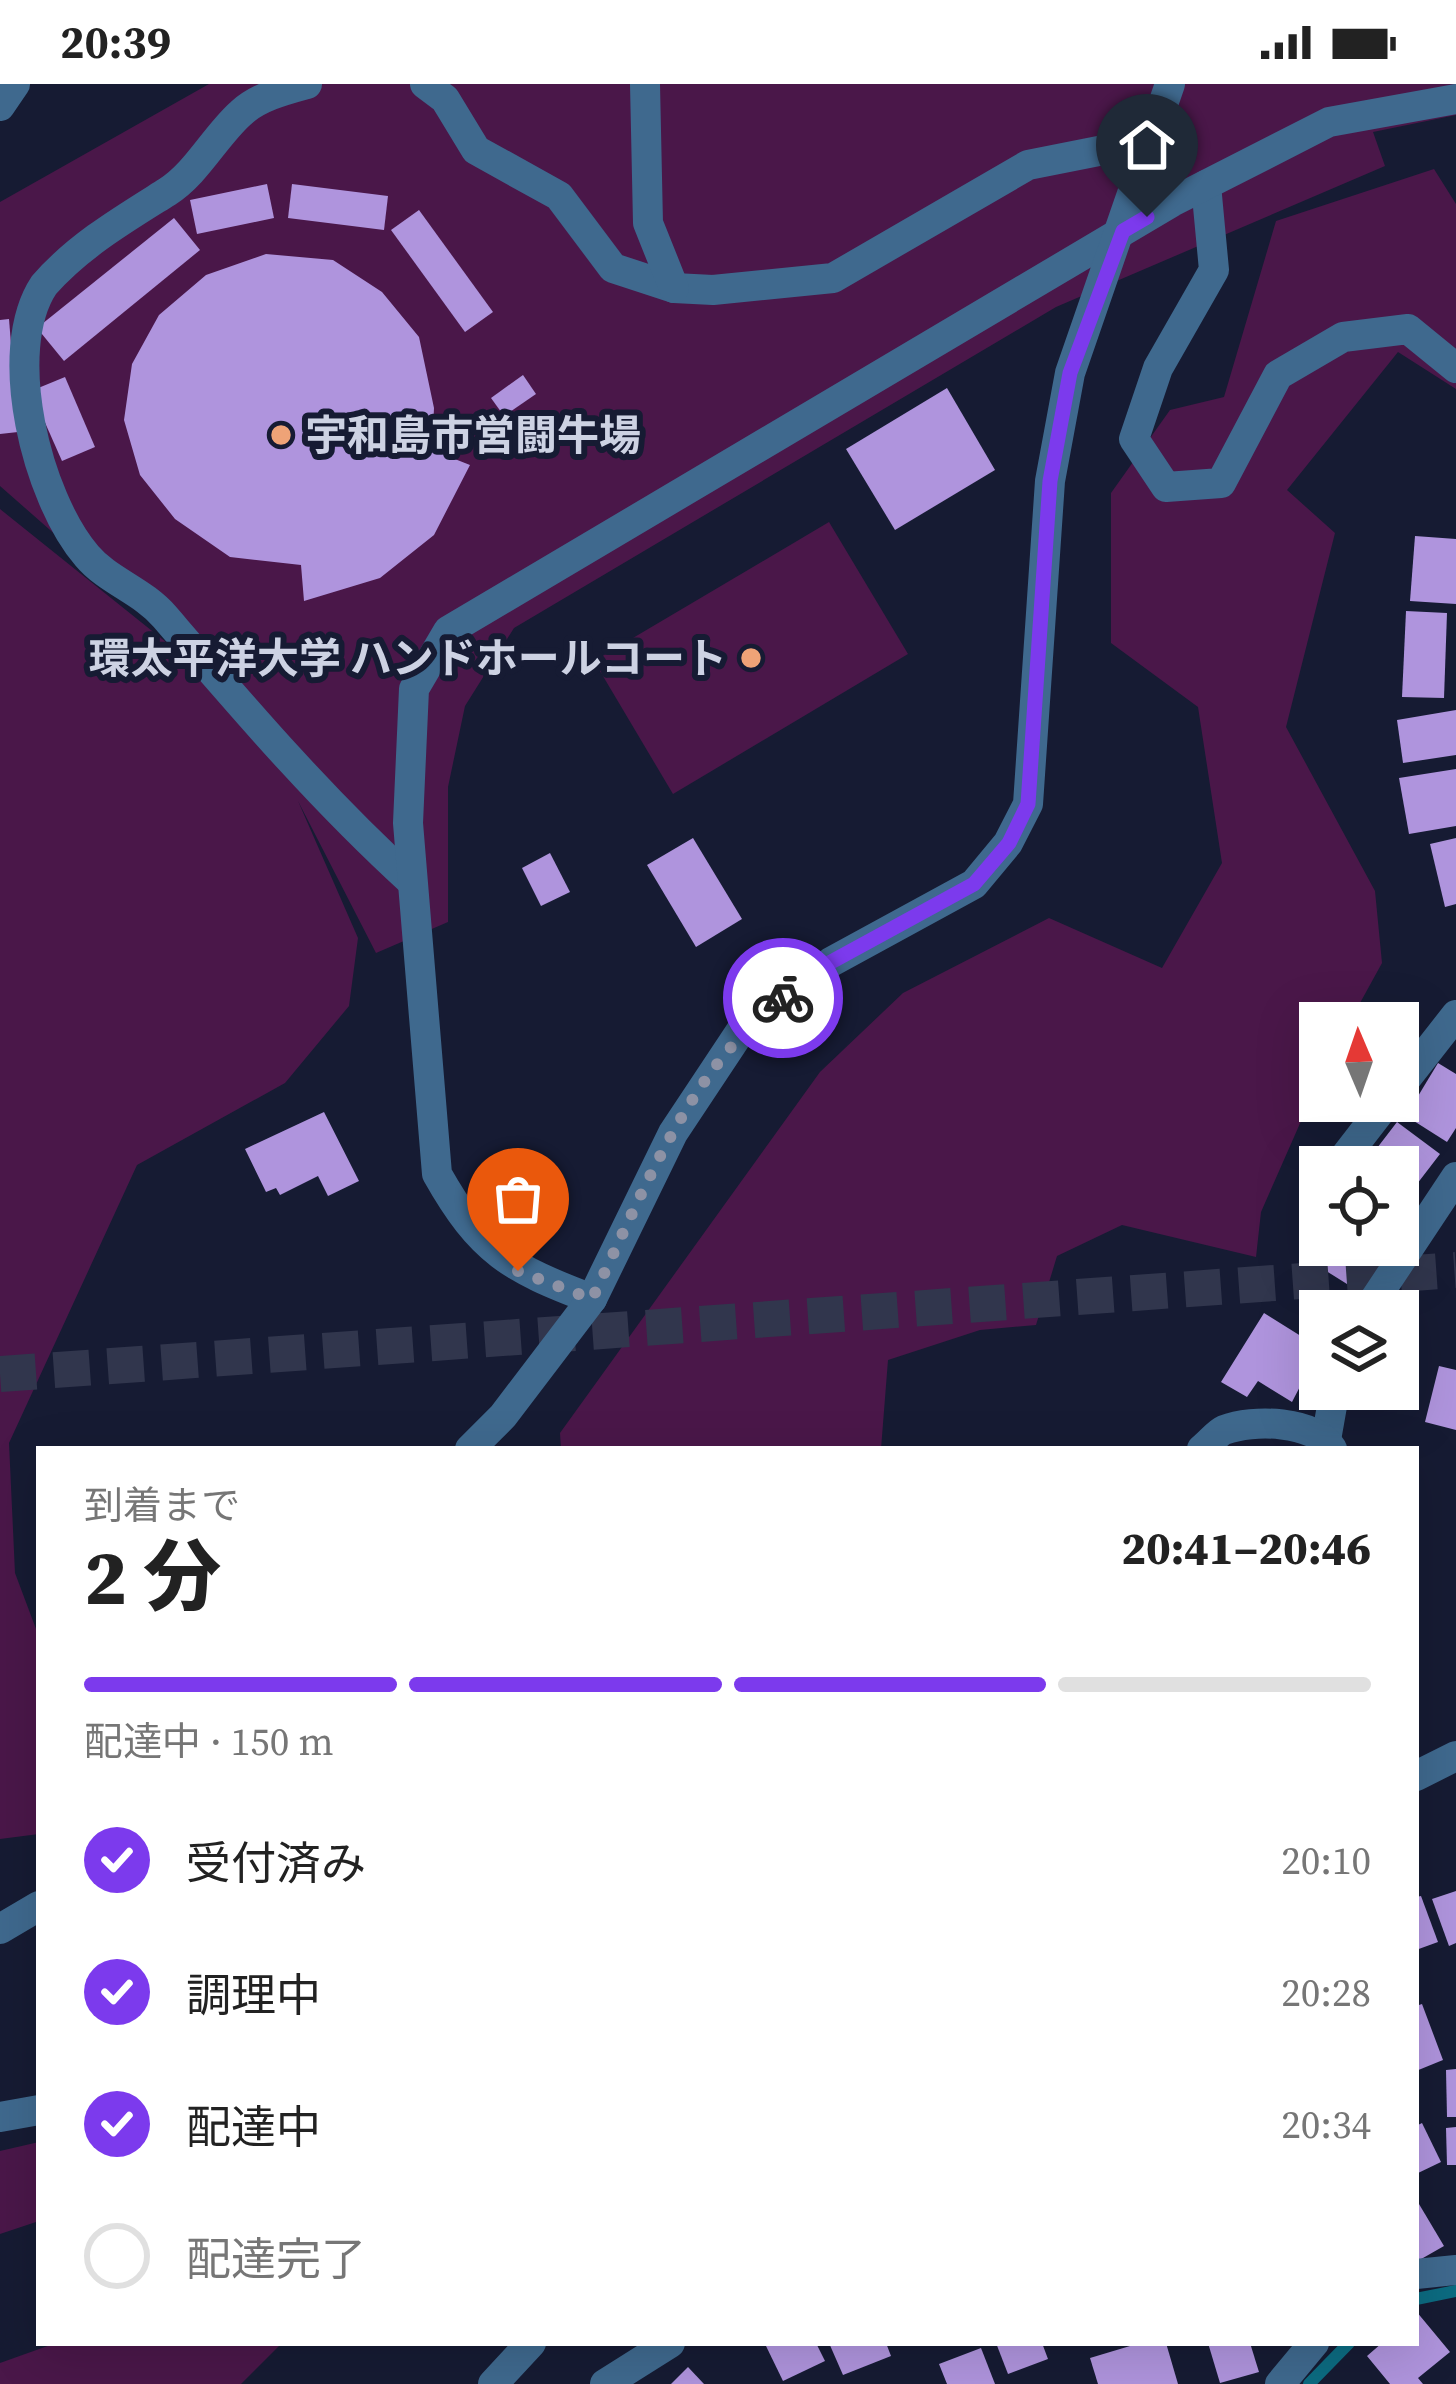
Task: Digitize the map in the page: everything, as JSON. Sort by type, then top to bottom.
[{"type":"street","points":[[0,106],[16,84]]},
{"type":"street","points":[[307,84],[244,110],[176,187],[98,236],[41,288],[24,329],[21,409],[35,459],[68,529],[89,560],[153,603],[321,799],[412,882]]},
{"type":"street","points":[[425,84],[445,99],[476,150],[559,196],[613,268],[674,288],[713,290],[833,278],[1028,166],[1154,140]]},
{"type":"street","points":[[645,84],[648,223],[674,288]]},
{"type":"street","points":[[473,1446],[503,1416],[592,1299],[673,1133],[742,1029],[831,962],[974,884],[1009,843],[1028,804],[1050,481],[1070,373],[1123,231],[1170,84]]},
{"type":"street","points":[[592,1299],[518,1271],[465,1223],[437,1174],[408,823],[414,689],[448,631],[1206,185],[1329,122],[1456,99]]},
{"type":"street","points":[[1206,185],[1214,270],[1158,368],[1134,439],[1166,487],[1221,484],[1278,376],[1342,338],[1408,329],[1456,368]]},
{"type":"street","points":[[1419,1062],[1456,1015]]},
{"type":"street","points":[[1353,1146],[1372,1122]]},
{"type":"street","points":[[1380,1290],[1456,1177]]},
{"type":"street","points":[[1205,1446],[1224,1430],[1286,1424],[1329,1444],[1333,1410]]},
{"type":"street","points":[[1419,1774],[1456,1756]]},
{"type":"street","points":[[0,1929],[36,1908]]},
{"type":"street","points":[[0,2116],[36,2110]]},
{"type":"street","points":[[1419,2274],[1456,2270]]},
{"type":"street","points":[[493,2384],[528,2346]]},
{"type":"street","points":[[605,2384],[665,2346]]},
{"type":"street","points":[[1280,2384],[1312,2346]]},
{"type":"shaded area","points":[[209,84],[1456,84],[1456,115],[1373,132],[1385,166],[1056,307],[514,628],[465,706],[448,787],[448,922],[376,953],[298,801],[358,938],[349,1006],[285,1083],[137,1165],[9,1443],[15,1573],[36,1629],[36,1834],[0,1839],[0,509],[197,667],[181,645],[0,486],[0,202]]},
{"type":"shaded area","points":[[1434,169],[1456,204],[1456,389],[1398,352],[1287,490],[1335,533],[1286,727],[1375,891],[1382,963],[1361,1002],[1299,1002],[1301,1122],[1261,1212],[1256,1257],[1122,1225],[1057,1256],[1036,1325],[980,1330],[888,1360],[881,1446],[561,1446],[560,1433],[820,1072],[903,993],[1049,918],[1162,968],[1222,863],[1198,707],[1111,643],[1111,493],[1170,410],[1224,397],[1276,221]]},
{"type":"shaded area","name":"環太平洋大学 ハンドホールコート","points":[[829,522],[908,654],[673,794],[594,661]]},
{"type":"shaded area","points":[[36,2143],[36,2222],[0,2234],[0,2151]]},
{"type":"shaded area","points":[[48,2346],[279,2346],[241,2384],[0,2384],[0,2363]]},
{"type":"building","points":[[267,184],[274,218],[197,234],[190,200]]},
{"type":"building","points":[[292,184],[388,196],[384,230],[288,218]]},
{"type":"building","points":[[419,210],[493,312],[465,332],[391,230]]},
{"type":"building","points":[[174,218],[200,250],[64,361],[37,328]]},
{"type":"building","name":"宇和島市営闘牛場","points":[[266,254],[333,260],[382,292],[419,337],[434,408],[432,450],[470,465],[434,535],[380,578],[304,601],[301,565],[230,557],[175,519],[140,475],[124,420],[132,364],[159,315],[206,275]]},
{"type":"building","points":[[9,319],[18,432],[0,434],[0,320]]},
{"type":"building","points":[[523,375],[536,394],[504,416],[491,398]]},
{"type":"building","points":[[65,377],[95,447],[62,461],[31,391]]},
{"type":"building","points":[[947,388],[995,470],[895,530],[846,449]]},
{"type":"building","points":[[1415,536],[1456,539],[1456,604],[1410,601]]},
{"type":"building","points":[[1406,611],[1447,613],[1444,698],[1402,697]]},
{"type":"building","points":[[1456,710],[1456,755],[1403,763],[1397,720]]},
{"type":"building","points":[[1456,769],[1456,826],[1409,834],[1399,778]]},
{"type":"building","points":[[693,838],[742,919],[696,947],[647,865]]},
{"type":"building","points":[[1456,838],[1456,904],[1445,907],[1430,844]]},
{"type":"building","points":[[550,853],[570,892],[541,906],[522,868]]},
{"type":"building","points":[[1438,1063],[1456,1074],[1456,1128],[1447,1142],[1415,1122],[1419,1094]]},
{"type":"building","points":[[324,1112],[359,1181],[328,1196],[318,1176],[280,1195],[276,1188],[266,1192],[245,1149]]},
{"type":"building","points":[[1397,1122],[1440,1154],[1419,1181],[1419,1146],[1379,1146]]},
{"type":"building","points":[[1318,1266],[1359,1266],[1347,1284]]},
{"type":"building","points":[[1264,1313],[1299,1335],[1299,1388],[1292,1402],[1258,1381],[1247,1397],[1221,1382]]},
{"type":"building","points":[[1439,1366],[1456,1370],[1456,1430],[1425,1422]]},
{"type":"building","points":[[1456,1891],[1456,1943],[1449,1946],[1432,1899]]},
{"type":"building","points":[[1419,1896],[1438,1942],[1419,1949]]},
{"type":"building","points":[[1419,2005],[1443,2060],[1419,2070]]},
{"type":"building","points":[[1456,2069],[1456,2117],[1447,2117],[1446,2070]]},
{"type":"building","points":[[1419,2124],[1441,2162],[1419,2173]]},
{"type":"building","points":[[1456,2127],[1456,2165],[1447,2165],[1446,2128]]},
{"type":"building","points":[[1419,2204],[1444,2246],[1419,2260]]},
{"type":"building","points":[[1419,2315],[1450,2352],[1418,2378],[1423,2384],[1390,2384],[1367,2356],[1379,2346],[1419,2346]]},
{"type":"building","points":[[766,2346],[818,2346],[825,2361],[783,2381]]},
{"type":"building","points":[[830,2346],[887,2346],[891,2356],[843,2375]]},
{"type":"building","points":[[997,2346],[1043,2346],[1048,2359],[1008,2374]]},
{"type":"building","points":[[1130,2346],[1167,2346],[1178,2384],[1098,2384],[1090,2358]]},
{"type":"building","points":[[1209,2346],[1251,2346],[1259,2372],[1220,2383]]},
{"type":"building","points":[[981,2348],[995,2384],[947,2384],[939,2364]]},
{"type":"building","points":[[688,2367],[704,2384],[671,2384]]},
{"type":"waterway","points":[[1419,2298],[1456,2291]]},
{"type":"waterway","points":[[1309,2384],[1346,2346]]},
{"type":"tunnel","points":[[0,1374],[1456,1270]]},
{"type":"way so far","points":[[518,1271],[592,1299],[673,1133],[742,1029],[783,998]]},
{"type":"place","name":"宇和島市営闘牛場","points":[[281,435]]},
{"type":"place","name":"環太平洋大学 ハンドホールコート","points":[[751,658]]},
{"type":"route","points":[[783,998],[831,962],[974,884],[1009,843],[1028,804],[1050,481],[1070,373],[1123,231],[1147,217]]}]
